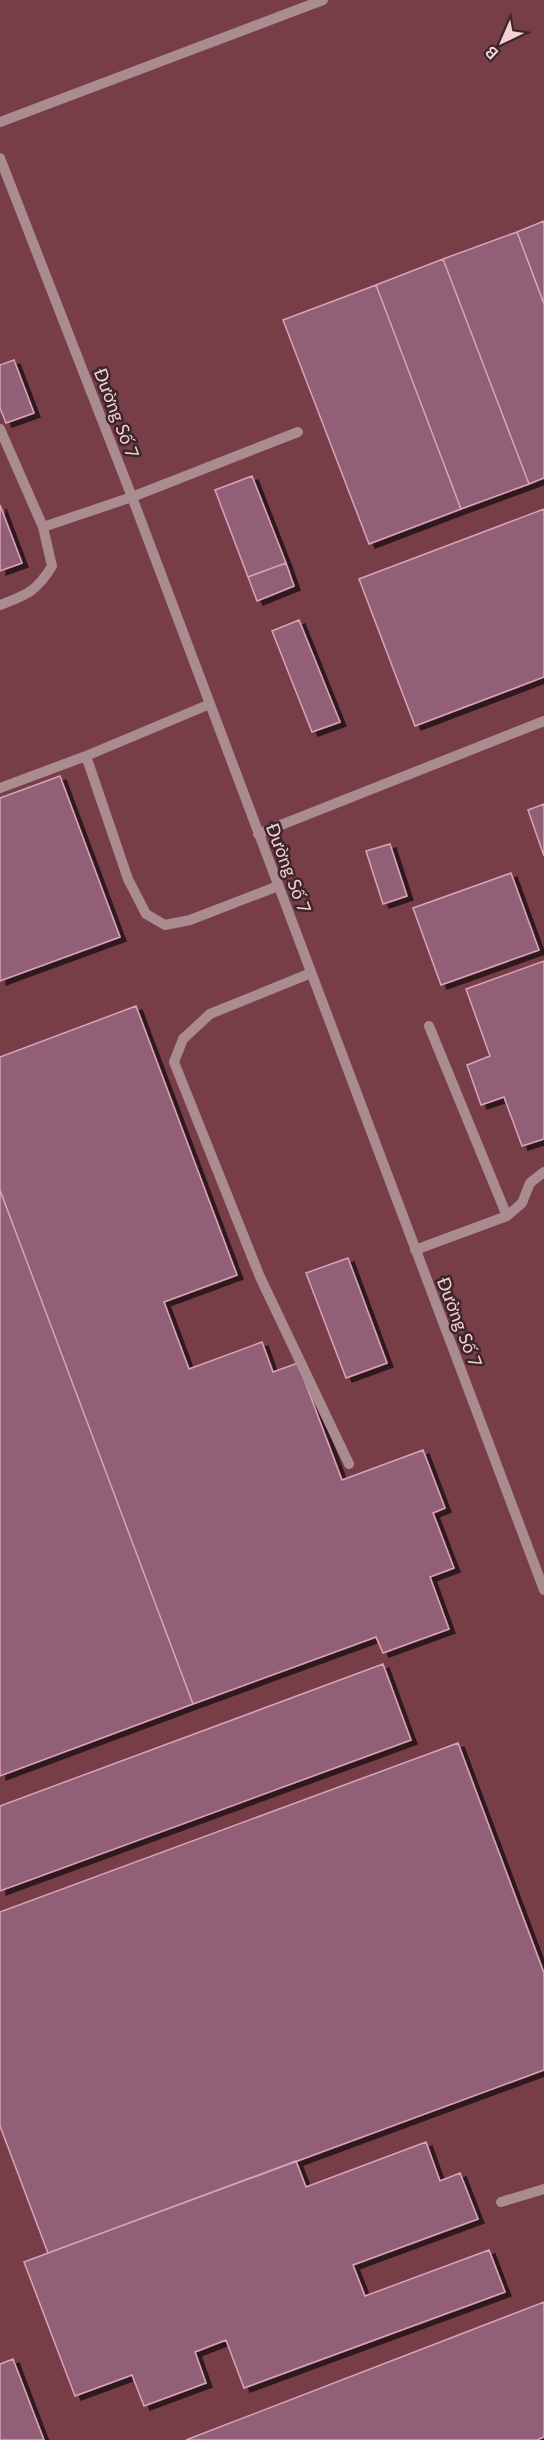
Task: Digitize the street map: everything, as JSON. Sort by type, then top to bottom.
[{"type":"street","points":[[0,122],[323,0]]},
{"type":"street","name":"Đường Số 7","points":[[0,158],[132,497],[544,1590]]},
{"type":"street","points":[[0,429],[43,527],[52,566],[42,582],[25,596],[0,605]]},
{"type":"street","points":[[43,527],[132,497],[298,432]]},
{"type":"street","points":[[0,788],[86,756],[210,704]]},
{"type":"street","points":[[258,834],[544,721]]},
{"type":"street","points":[[86,756],[128,879],[147,915],[165,925],[190,920],[278,886]]},
{"type":"street","points":[[311,973],[210,1014],[183,1039],[174,1062],[260,1277],[350,1464]]},
{"type":"street","points":[[429,1026],[507,1216]]},
{"type":"street","points":[[415,1250],[507,1216],[522,1203],[530,1183],[544,1172]]},
{"type":"street","points":[[501,2202],[544,2189]]},
{"type":"shaded area","points":[[0,0],[544,0],[544,2440],[0,2440]]},
{"type":"building","points":[[544,221],[544,304],[517,232]]},
{"type":"building","points":[[517,232],[544,304],[544,478],[529,484],[443,259]]},
{"type":"building","points":[[443,259],[529,484],[461,509],[376,285]]},
{"type":"building","points":[[376,285],[461,509],[369,544],[283,320]]},
{"type":"building","points":[[14,360],[34,413],[6,423],[0,408],[0,365]]},
{"type":"building","points":[[252,476],[286,563],[248,577],[215,490]]},
{"type":"building","points":[[0,505],[22,563],[0,571]]},
{"type":"building","points":[[544,509],[544,677],[415,726],[359,579]]},
{"type":"building","points":[[286,563],[294,586],[257,601],[248,577]]},
{"type":"building","points":[[299,620],[340,722],[312,732],[272,631]]},
{"type":"building","points":[[60,776],[120,937],[0,981],[0,798]]},
{"type":"building","points":[[544,804],[544,856],[528,810]]},
{"type":"building","points":[[390,844],[407,896],[383,904],[366,851]]},
{"type":"building","points":[[511,873],[539,950],[441,985],[413,908]]},
{"type":"building","points":[[544,961],[544,1139],[522,1146],[504,1097],[481,1105],[467,1065],[490,1056],[466,989]]},
{"type":"building","points":[[136,1006],[237,1275],[164,1302],[189,1369],[262,1342],[273,1372],[298,1363],[342,1480],[423,1450],[445,1508],[433,1513],[454,1568],[430,1577],[449,1629],[383,1653],[376,1637],[193,1704],[0,1190],[0,1057]]},
{"type":"building","points":[[0,1190],[193,1704],[0,1776]]},
{"type":"building","points":[[348,1258],[387,1363],[346,1378],[306,1273]]},
{"type":"building","points":[[383,1664],[411,1740],[0,1891],[0,1806]]},
{"type":"building","points":[[458,1743],[544,1973],[544,2070],[48,2253],[0,2126],[0,1912]]},
{"type":"building","points":[[426,2142],[440,2181],[460,2173],[478,2219],[353,2265],[365,2296],[489,2250],[505,2292],[244,2388],[226,2340],[195,2352],[206,2383],[144,2406],[132,2375],[75,2396],[24,2262],[296,2161],[306,2187]]},
{"type":"building","points":[[544,2302],[544,2437],[537,2440],[186,2440]]},
{"type":"building","points":[[13,2359],[44,2440],[0,2440],[0,2364]]}]
